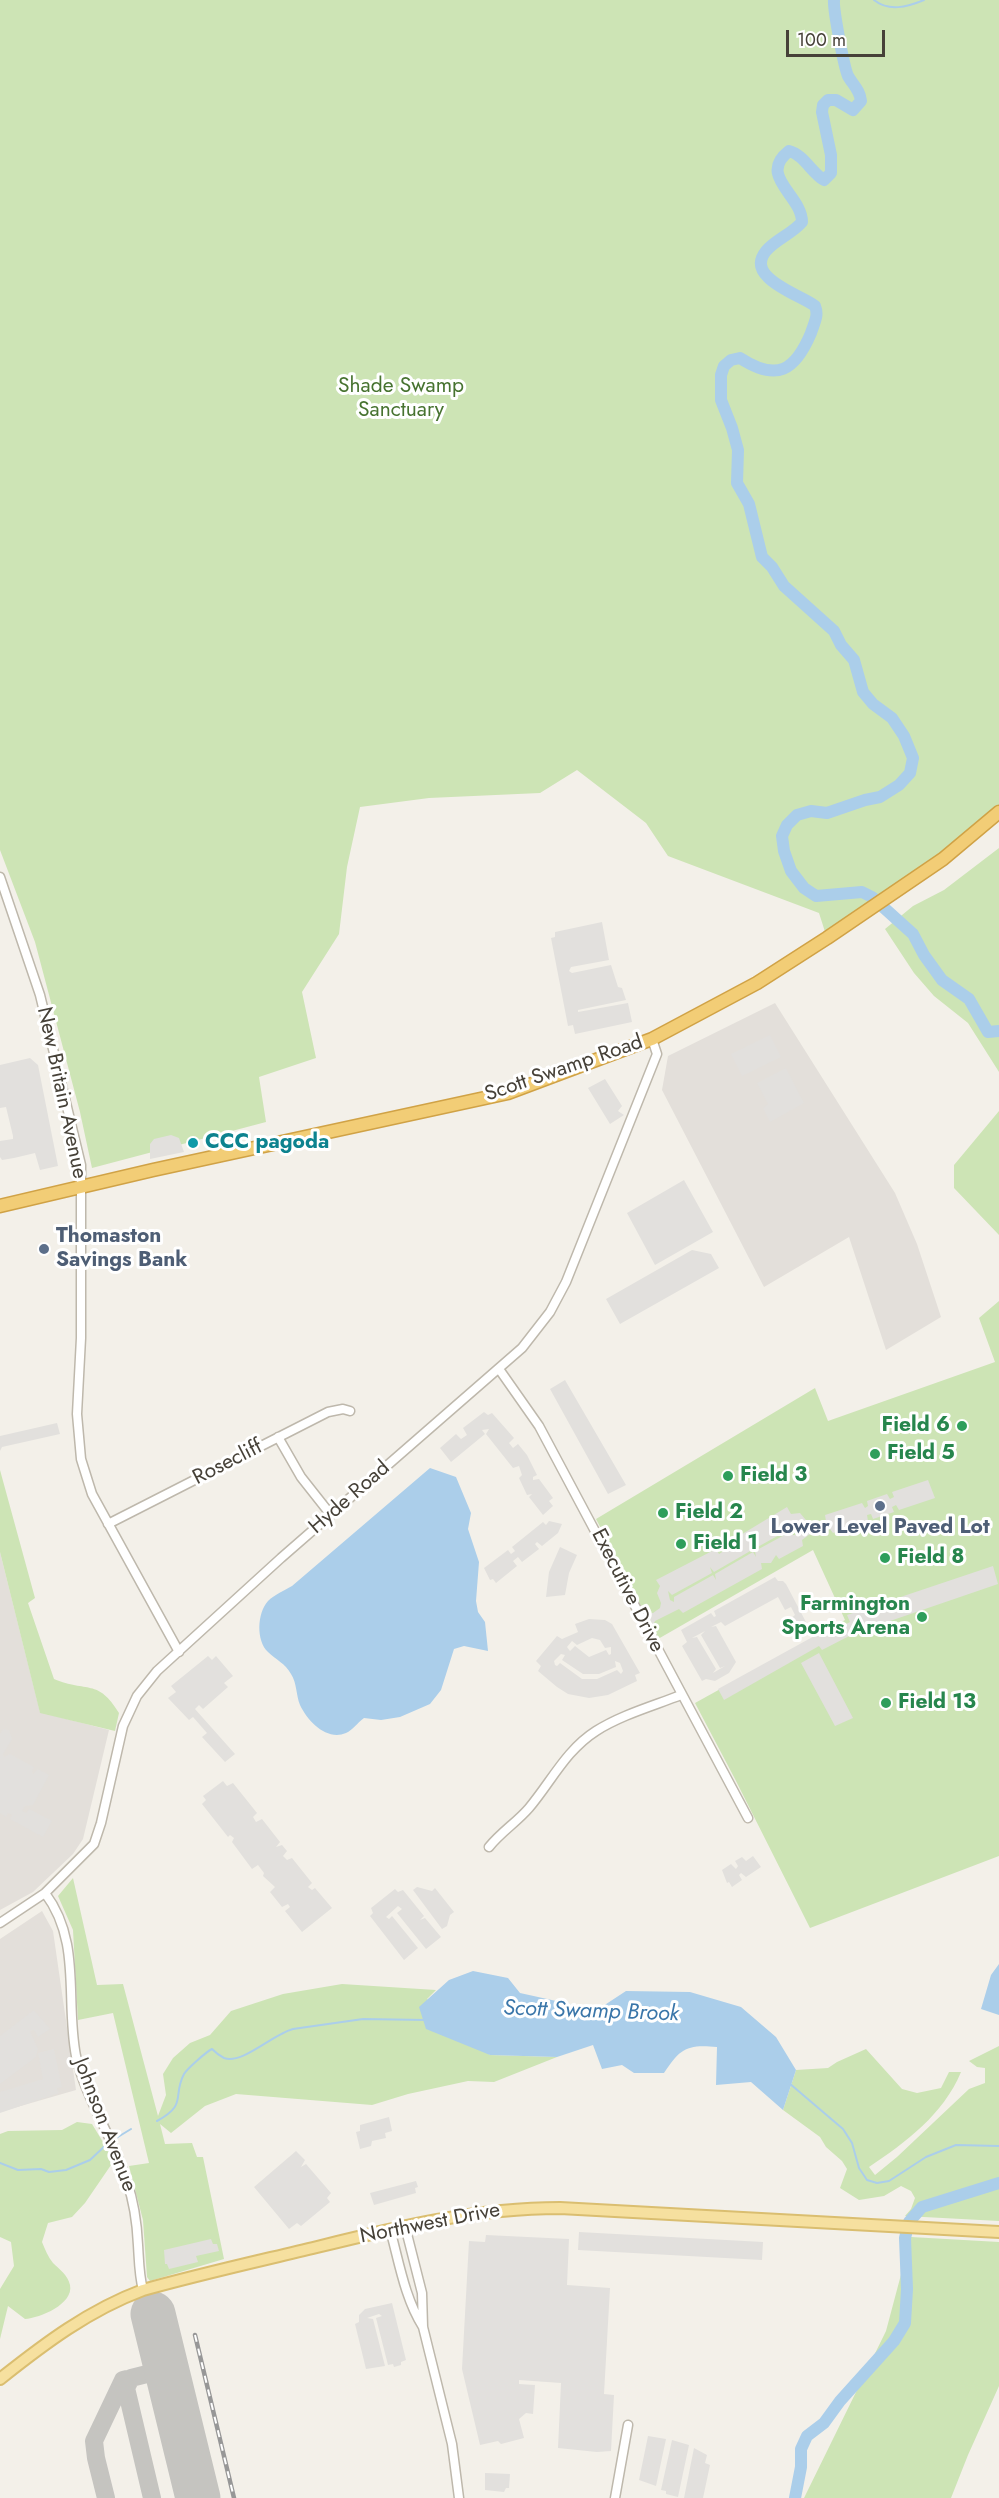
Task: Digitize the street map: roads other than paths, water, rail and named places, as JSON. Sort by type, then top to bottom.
[{"type":"highway","name":"Scott Swamp Road","points":[[0,1206],[508,1093],[652,1039],[757,983],[943,859],[999,814]]},
{"type":"main road","name":"Northwest Drive","points":[[0,2379],[65,2330],[106,2306],[143,2290],[390,2229],[484,2211],[537,2208],[999,2232]]},
{"type":"street","name":"New Britain Avenue","points":[[0,877],[40,995],[81,1165],[81,1338],[76,1414],[81,1459],[86,1478],[108,1524],[179,1652]]},
{"type":"street","name":"Hyde Road","points":[[0,1923],[45,1893],[94,1844],[101,1823],[118,1742],[130,1710],[150,1678],[331,1515],[498,1370],[537,1331],[566,1282],[657,1054],[652,1039]]},
{"type":"street","name":"Executive Drive","points":[[498,1370],[539,1426],[748,1818]]},
{"type":"street","name":"Rosecliff","points":[[108,1524],[328,1412],[343,1409],[350,1411]]},
{"type":"street","points":[[278,1437],[300,1477],[331,1515]]},
{"type":"street","points":[[489,1847],[528,1809],[580,1743],[597,1730],[681,1695]]},
{"type":"street","name":"Johnson Avenue","points":[[45,1893],[60,1915],[66,1936],[75,2046],[79,2066],[132,2198],[137,2230],[139,2276],[143,2290]]},
{"type":"street","points":[[405,2226],[422,2293],[423,2327],[452,2444],[459,2498]]},
{"type":"street","points":[[390,2229],[407,2293],[415,2315],[423,2327]]},
{"type":"street","points":[[615,2498],[627,2425]]},
{"type":"water","points":[[430,1468],[456,1477],[471,1513],[468,1529],[479,1562],[476,1601],[478,1612],[485,1622],[488,1651],[464,1646],[454,1649],[441,1690],[430,1704],[400,1717],[381,1720],[364,1718],[351,1730],[339,1735],[325,1732],[303,1711],[289,1670],[268,1652],[261,1641],[259,1627],[264,1606],[270,1599],[292,1586]]},
{"type":"water","points":[[999,1964],[999,2015],[981,2009],[991,1975]]},
{"type":"water","points":[[473,1971],[508,1978],[520,1993],[597,2010],[626,1991],[690,1992],[741,2007],[776,2037],[796,2070],[783,2110],[751,2082],[716,2085],[717,2047],[698,2046],[685,2050],[675,2058],[664,2073],[634,2073],[622,2065],[602,2069],[593,2045],[557,2057],[490,2055],[426,2029],[419,2007],[449,1980]]},
{"type":"waterway","points":[[834,0],[846,71],[861,101],[853,110],[836,100],[828,100],[823,105],[822,112],[831,155],[831,173],[824,180],[794,153],[789,151],[780,160],[779,177],[800,212],[802,222],[770,247],[761,261],[762,269],[768,277],[815,306],[816,320],[805,346],[791,364],[783,369],[764,370],[740,358],[731,360],[724,366],[721,375],[721,400],[738,450],[737,483],[749,504],[762,557],[772,567],[784,586],[834,631],[841,645],[854,660],[863,692],[873,704],[892,718],[904,736],[913,758],[910,773],[899,785],[880,797],[827,813],[811,811],[797,815],[787,825],[782,836],[784,851],[791,871],[804,888],[816,896],[862,892],[872,897],[913,934],[924,955],[942,980],[969,999],[988,1032],[999,1031]]},
{"type":"waterway","points":[[874,0],[892,7],[911,5],[924,0]]},
{"type":"waterway","name":"Scott Swamp Brook","points":[[157,2121],[173,2110],[176,2105],[184,2074],[212,2049],[224,2058],[231,2059],[240,2057],[293,2029],[363,2019],[426,2020]]},
{"type":"waterway","name":"Scott Swamp Brook","points":[[789,2083],[843,2129],[852,2143],[859,2168],[867,2180],[877,2183],[889,2181],[926,2157],[956,2145],[999,2146]]},
{"type":"waterway","name":"Scott Swamp Brook","points":[[113,2140],[131,2129]]},
{"type":"waterway","name":"Scott Swamp Brook","points":[[0,2163],[18,2170],[41,2169],[49,2172],[66,2170],[90,2160],[108,2143]]},
{"type":"waterway","points":[[795,2498],[801,2467],[801,2449],[807,2436],[824,2423],[840,2401],[894,2341],[905,2323],[907,2289],[905,2238],[909,2222],[922,2207],[999,2183]]},
{"type":"railway","points":[[195,2335],[234,2498]]},
{"type":"place","name":"CCC pagoda","points":[[193,1143]]},
{"type":"place","name":"Thomaston Savings Bank","points":[[44,1249]]},
{"type":"place","name":"Field 6","points":[[962,1426]]},
{"type":"place","name":"Field 5","points":[[875,1454]]},
{"type":"place","name":"Field 3","points":[[728,1476]]},
{"type":"place","name":"Lower Level Paved Lot","points":[[880,1506]]},
{"type":"place","name":"Field 2","points":[[663,1513]]},
{"type":"place","name":"Field 1","points":[[681,1544]]},
{"type":"place","name":"Field 8","points":[[885,1558]]},
{"type":"place","name":"Farmington Sports Arena","points":[[922,1617]]},
{"type":"place","name":"Field 13","points":[[886,1703]]},
{"type":"park label","name":"Shade Swamp Sanctuary","points":[[401,399]]}]
